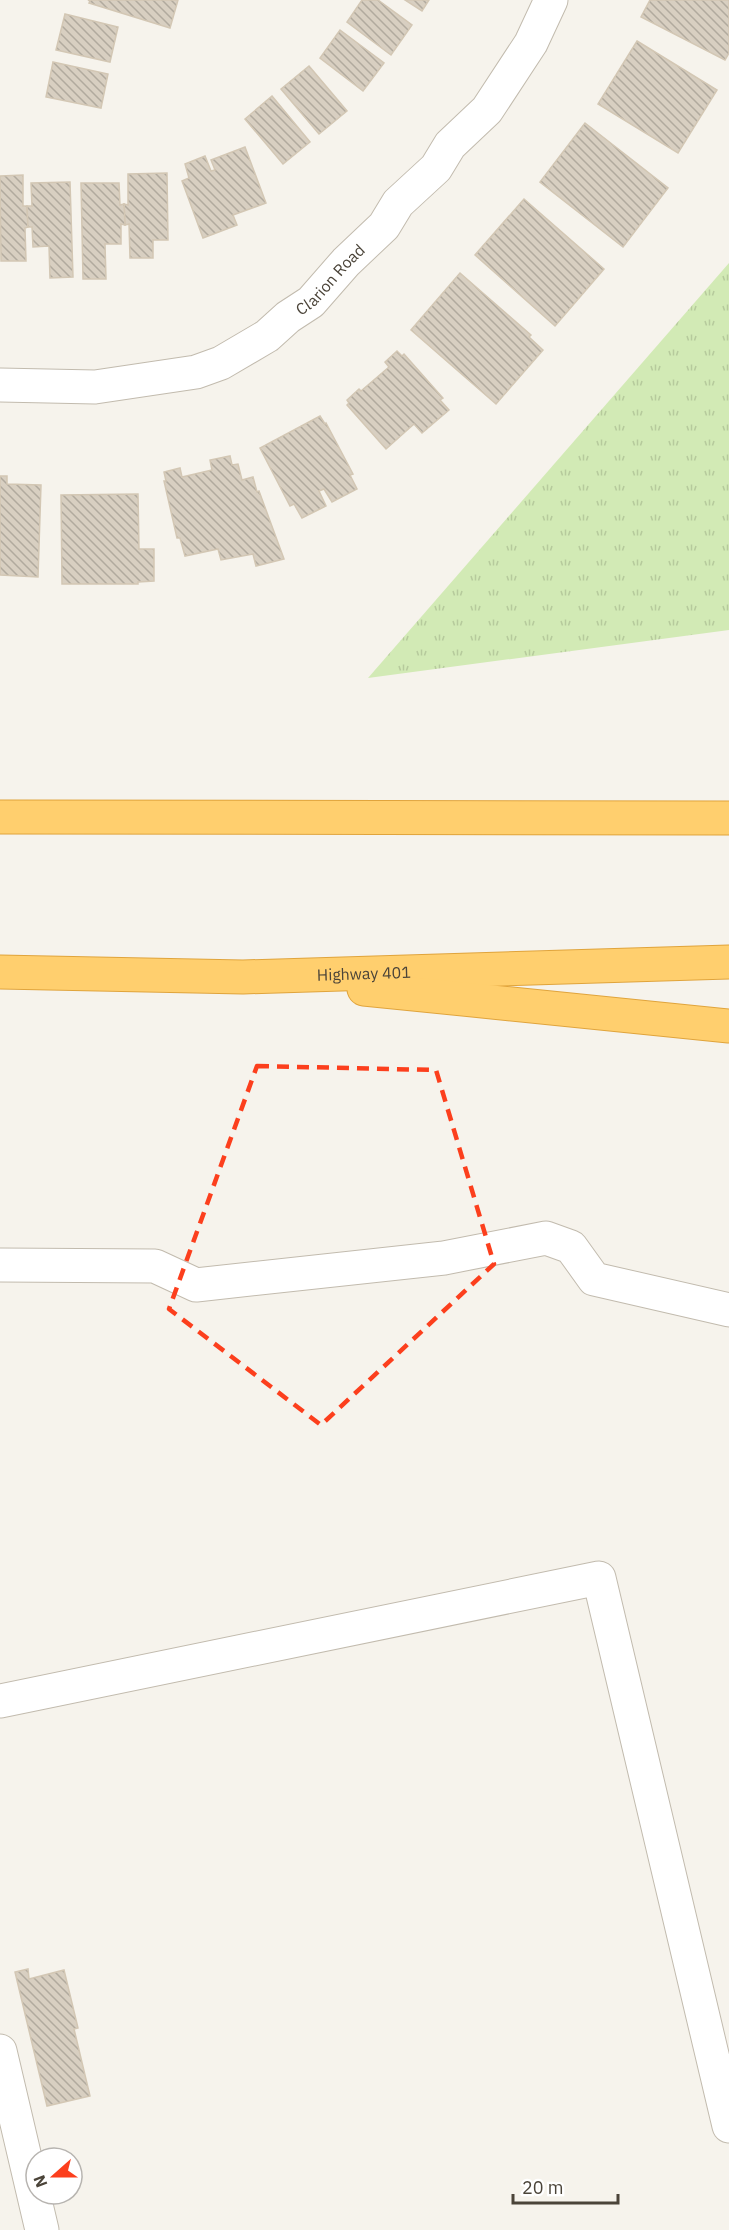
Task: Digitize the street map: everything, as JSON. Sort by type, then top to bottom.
[{"type":"highway","points":[[0,817],[729,818]]},
{"type":"highway","name":"Highway 401","points":[[0,972],[243,976],[729,962]]},
{"type":"highway","points":[[243,976],[620,1017],[729,1026]]},
{"type":"street","name":"Clarion Road","points":[[0,385],[95,387],[196,372],[221,363],[267,336],[288,316],[311,302],[363,244],[384,226],[398,204],[436,168],[450,145],[487,110],[531,43],[551,0]]},
{"type":"street","points":[[0,1265],[155,1266],[196,1285],[444,1258],[546,1238],[571,1247],[594,1279],[729,1310]]},
{"type":"street","points":[[0,1701],[599,1578],[729,2126]]},
{"type":"street","points":[[0,2051],[42,2230]]},
{"type":"highlighted area","points":[[257,1066],[436,1070],[494,1264],[321,1425],[169,1309]]},
{"type":"green space","points":[[729,263],[729,630],[368,678]]},
{"type":"building","points":[[88,0],[178,0],[170,28],[89,3]]},
{"type":"building","points":[[362,0],[378,0],[412,25],[391,55],[347,22]]},
{"type":"building","points":[[405,0],[429,0],[422,11]]},
{"type":"building","points":[[650,0],[729,0],[729,53],[725,60],[641,17]]},
{"type":"building","points":[[65,14],[118,27],[110,62],[56,50]]},
{"type":"building","points":[[340,30],[384,63],[363,91],[320,58]]},
{"type":"building","points":[[637,41],[717,90],[678,153],[598,104]]},
{"type":"building","points":[[53,62],[108,74],[101,108],[46,97]]},
{"type":"building","points":[[309,66],[347,111],[319,134],[281,89]]},
{"type":"building","points":[[272,96],[310,142],[283,164],[245,119]]},
{"type":"building","points":[[585,123],[668,188],[623,247],[540,182]]},
{"type":"building","points":[[245,147],[266,203],[233,215],[237,225],[203,238],[182,181],[189,178],[185,164],[205,156],[211,171],[215,170],[211,160]]},
{"type":"building","points":[[167,173],[168,240],[153,240],[153,258],[130,258],[129,224],[125,225],[124,204],[128,205],[128,174]]},
{"type":"building","points":[[23,175],[23,206],[27,206],[28,227],[25,228],[26,261],[1,261],[0,176]]},
{"type":"building","points":[[70,182],[73,277],[50,278],[49,246],[33,247],[32,227],[28,227],[27,206],[32,206],[31,183]]},
{"type":"building","points":[[81,183],[119,183],[120,205],[124,204],[125,225],[121,224],[121,244],[105,244],[106,279],[83,279]]},
{"type":"building","points":[[524,199],[604,269],[555,326],[475,255]]},
{"type":"building","points":[[460,273],[531,335],[529,337],[543,350],[496,404],[411,330]]},
{"type":"building","points":[[397,351],[402,356],[404,354],[443,398],[440,400],[449,410],[422,433],[414,424],[386,449],[347,405],[349,403],[347,400],[389,367],[385,362]]},
{"type":"building","points":[[320,416],[353,474],[350,475],[357,489],[332,502],[324,489],[319,491],[326,506],[302,518],[294,504],[290,506],[260,448]]},
{"type":"building","points":[[230,456],[232,465],[238,464],[242,480],[253,477],[284,559],[256,566],[253,554],[221,560],[218,549],[185,556],[180,538],[177,538],[164,472],[180,468],[182,477],[212,470],[210,460]]},
{"type":"building","points":[[0,476],[7,476],[7,484],[41,485],[38,577],[0,575]]},
{"type":"building","points":[[138,494],[139,549],[154,549],[154,581],[138,582],[138,584],[62,584],[61,495]]},
{"type":"building","points":[[28,1969],[29,1979],[64,1970],[78,2028],[74,2029],[90,2096],[47,2106],[15,1972]]}]
